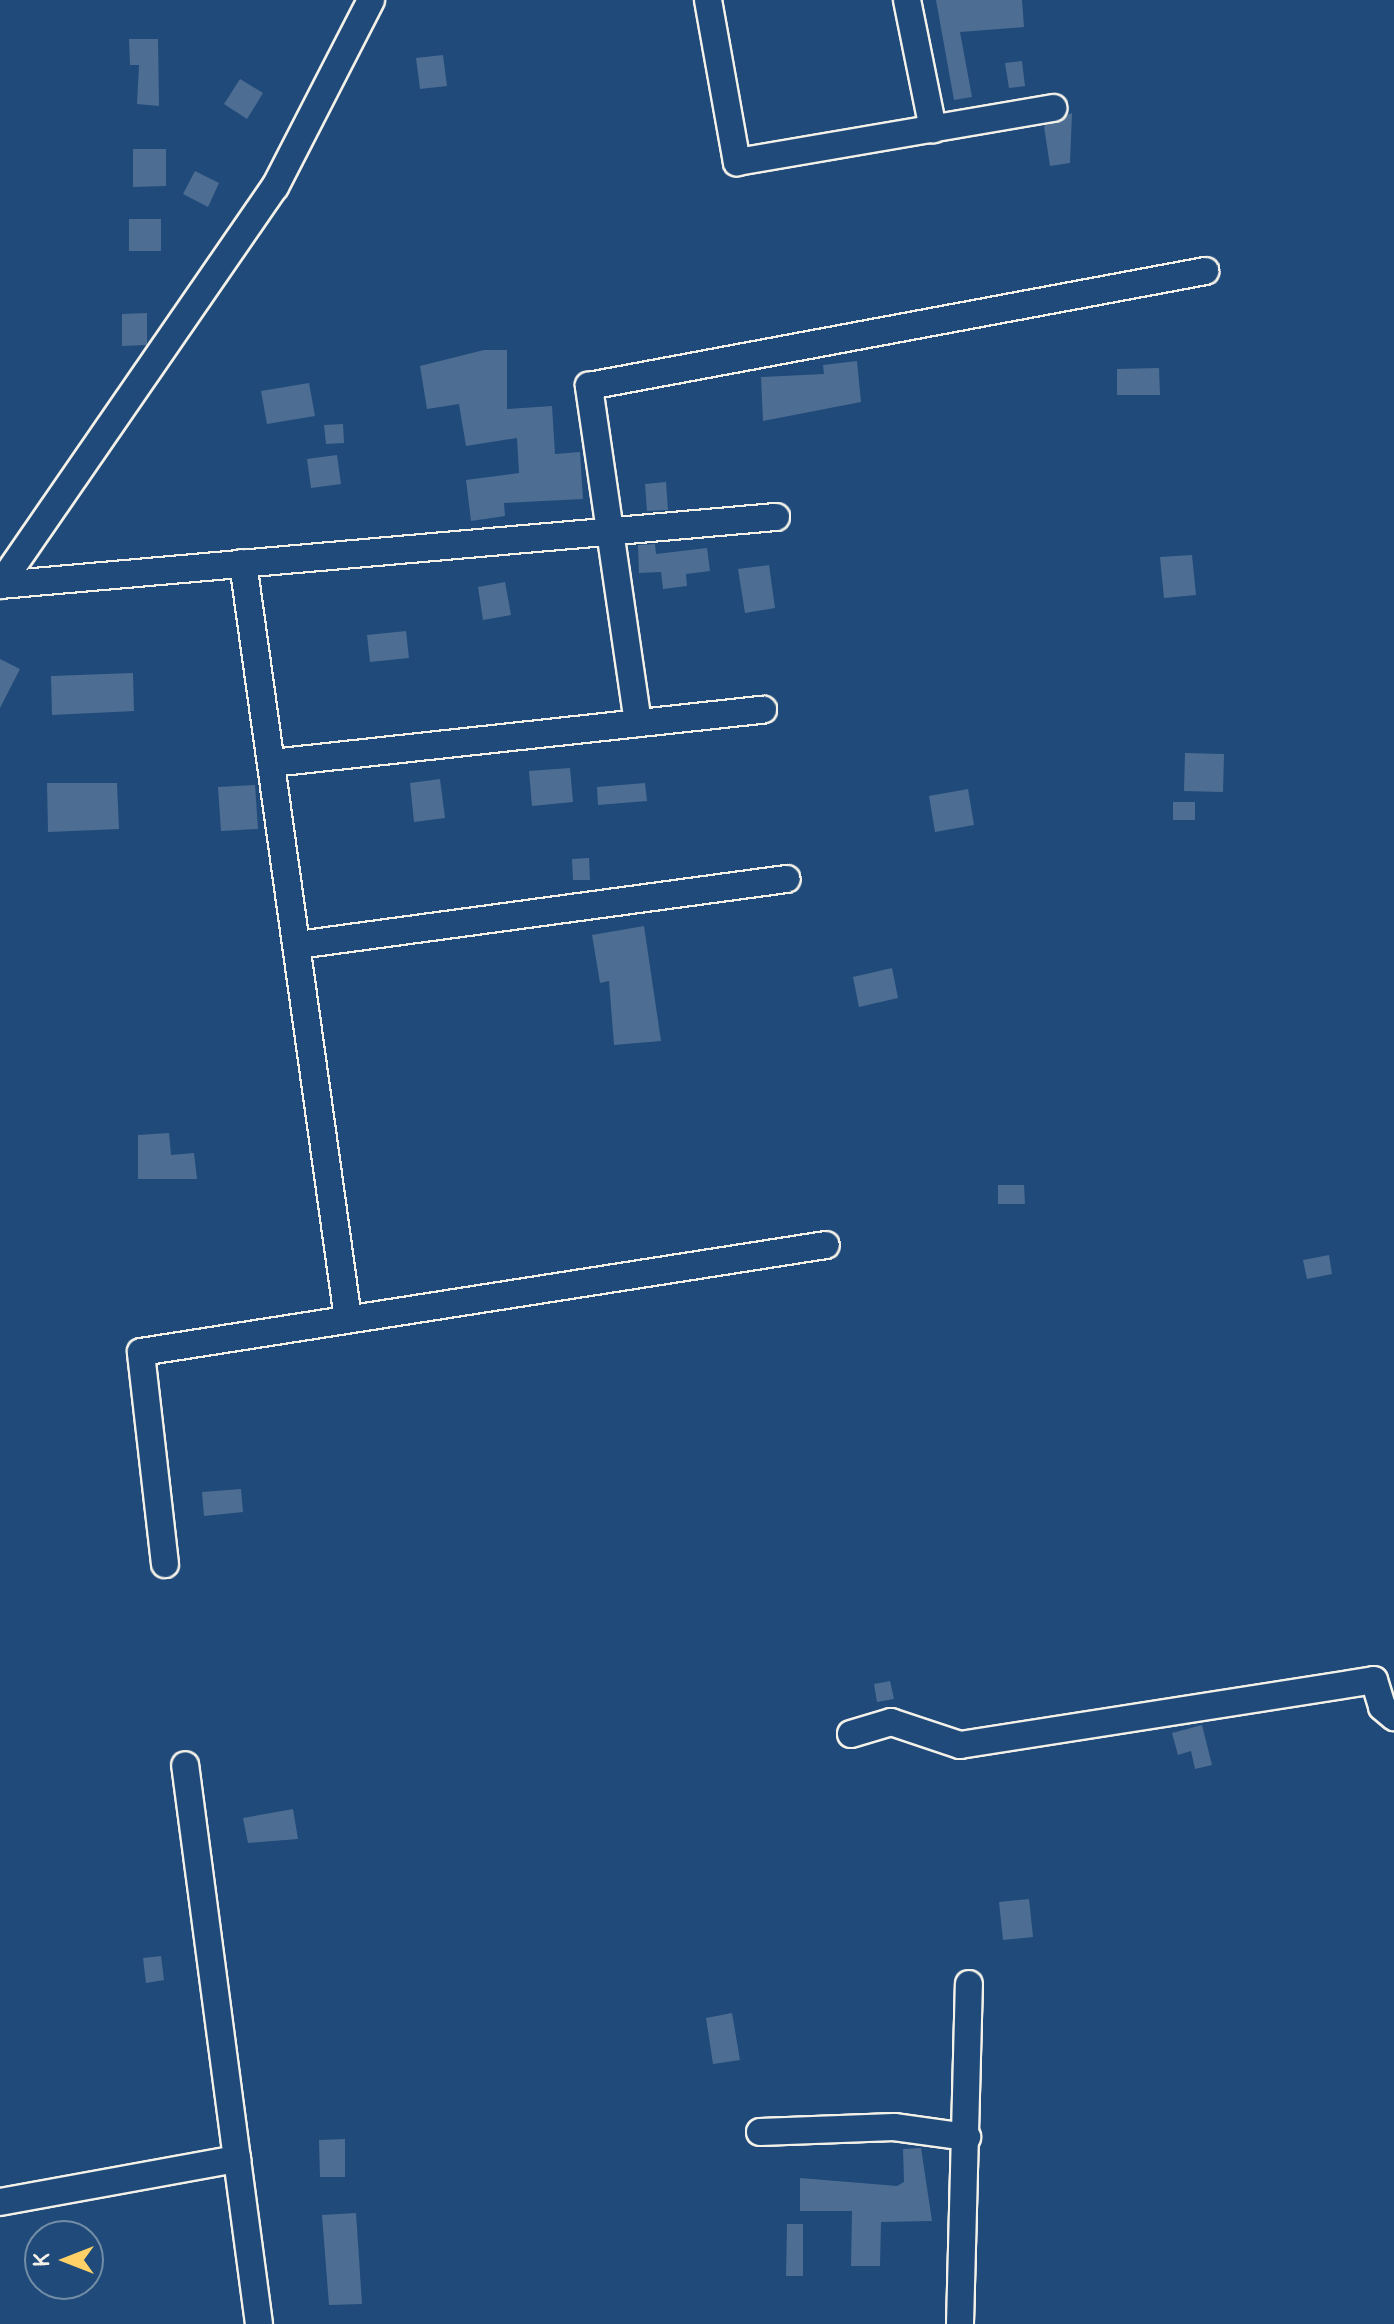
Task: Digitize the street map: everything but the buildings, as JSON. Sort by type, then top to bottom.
[{"type":"street","points":[[0,585],[275,187],[371,0]]},
{"type":"street","points":[[708,0],[737,162],[1053,108]]},
{"type":"street","points":[[907,0],[933,129]]},
{"type":"street","points":[[638,723],[589,386],[1205,271]]},
{"type":"street","points":[[0,585],[776,517]]},
{"type":"street","points":[[243,563],[348,1319]]},
{"type":"street","points":[[272,763],[763,710]]},
{"type":"street","points":[[298,945],[787,879]]},
{"type":"street","points":[[165,1564],[141,1352],[826,1245]]},
{"type":"street","points":[[851,1734],[891,1722],[960,1745],[1374,1680],[1382,1707],[1394,1717]]},
{"type":"street","points":[[185,1765],[259,2324]]},
{"type":"street","points":[[960,2324],[969,1984]]},
{"type":"street","points":[[760,2132],[894,2127],[967,2137]]},
{"type":"street","points":[[0,2202],[237,2159]]}]
